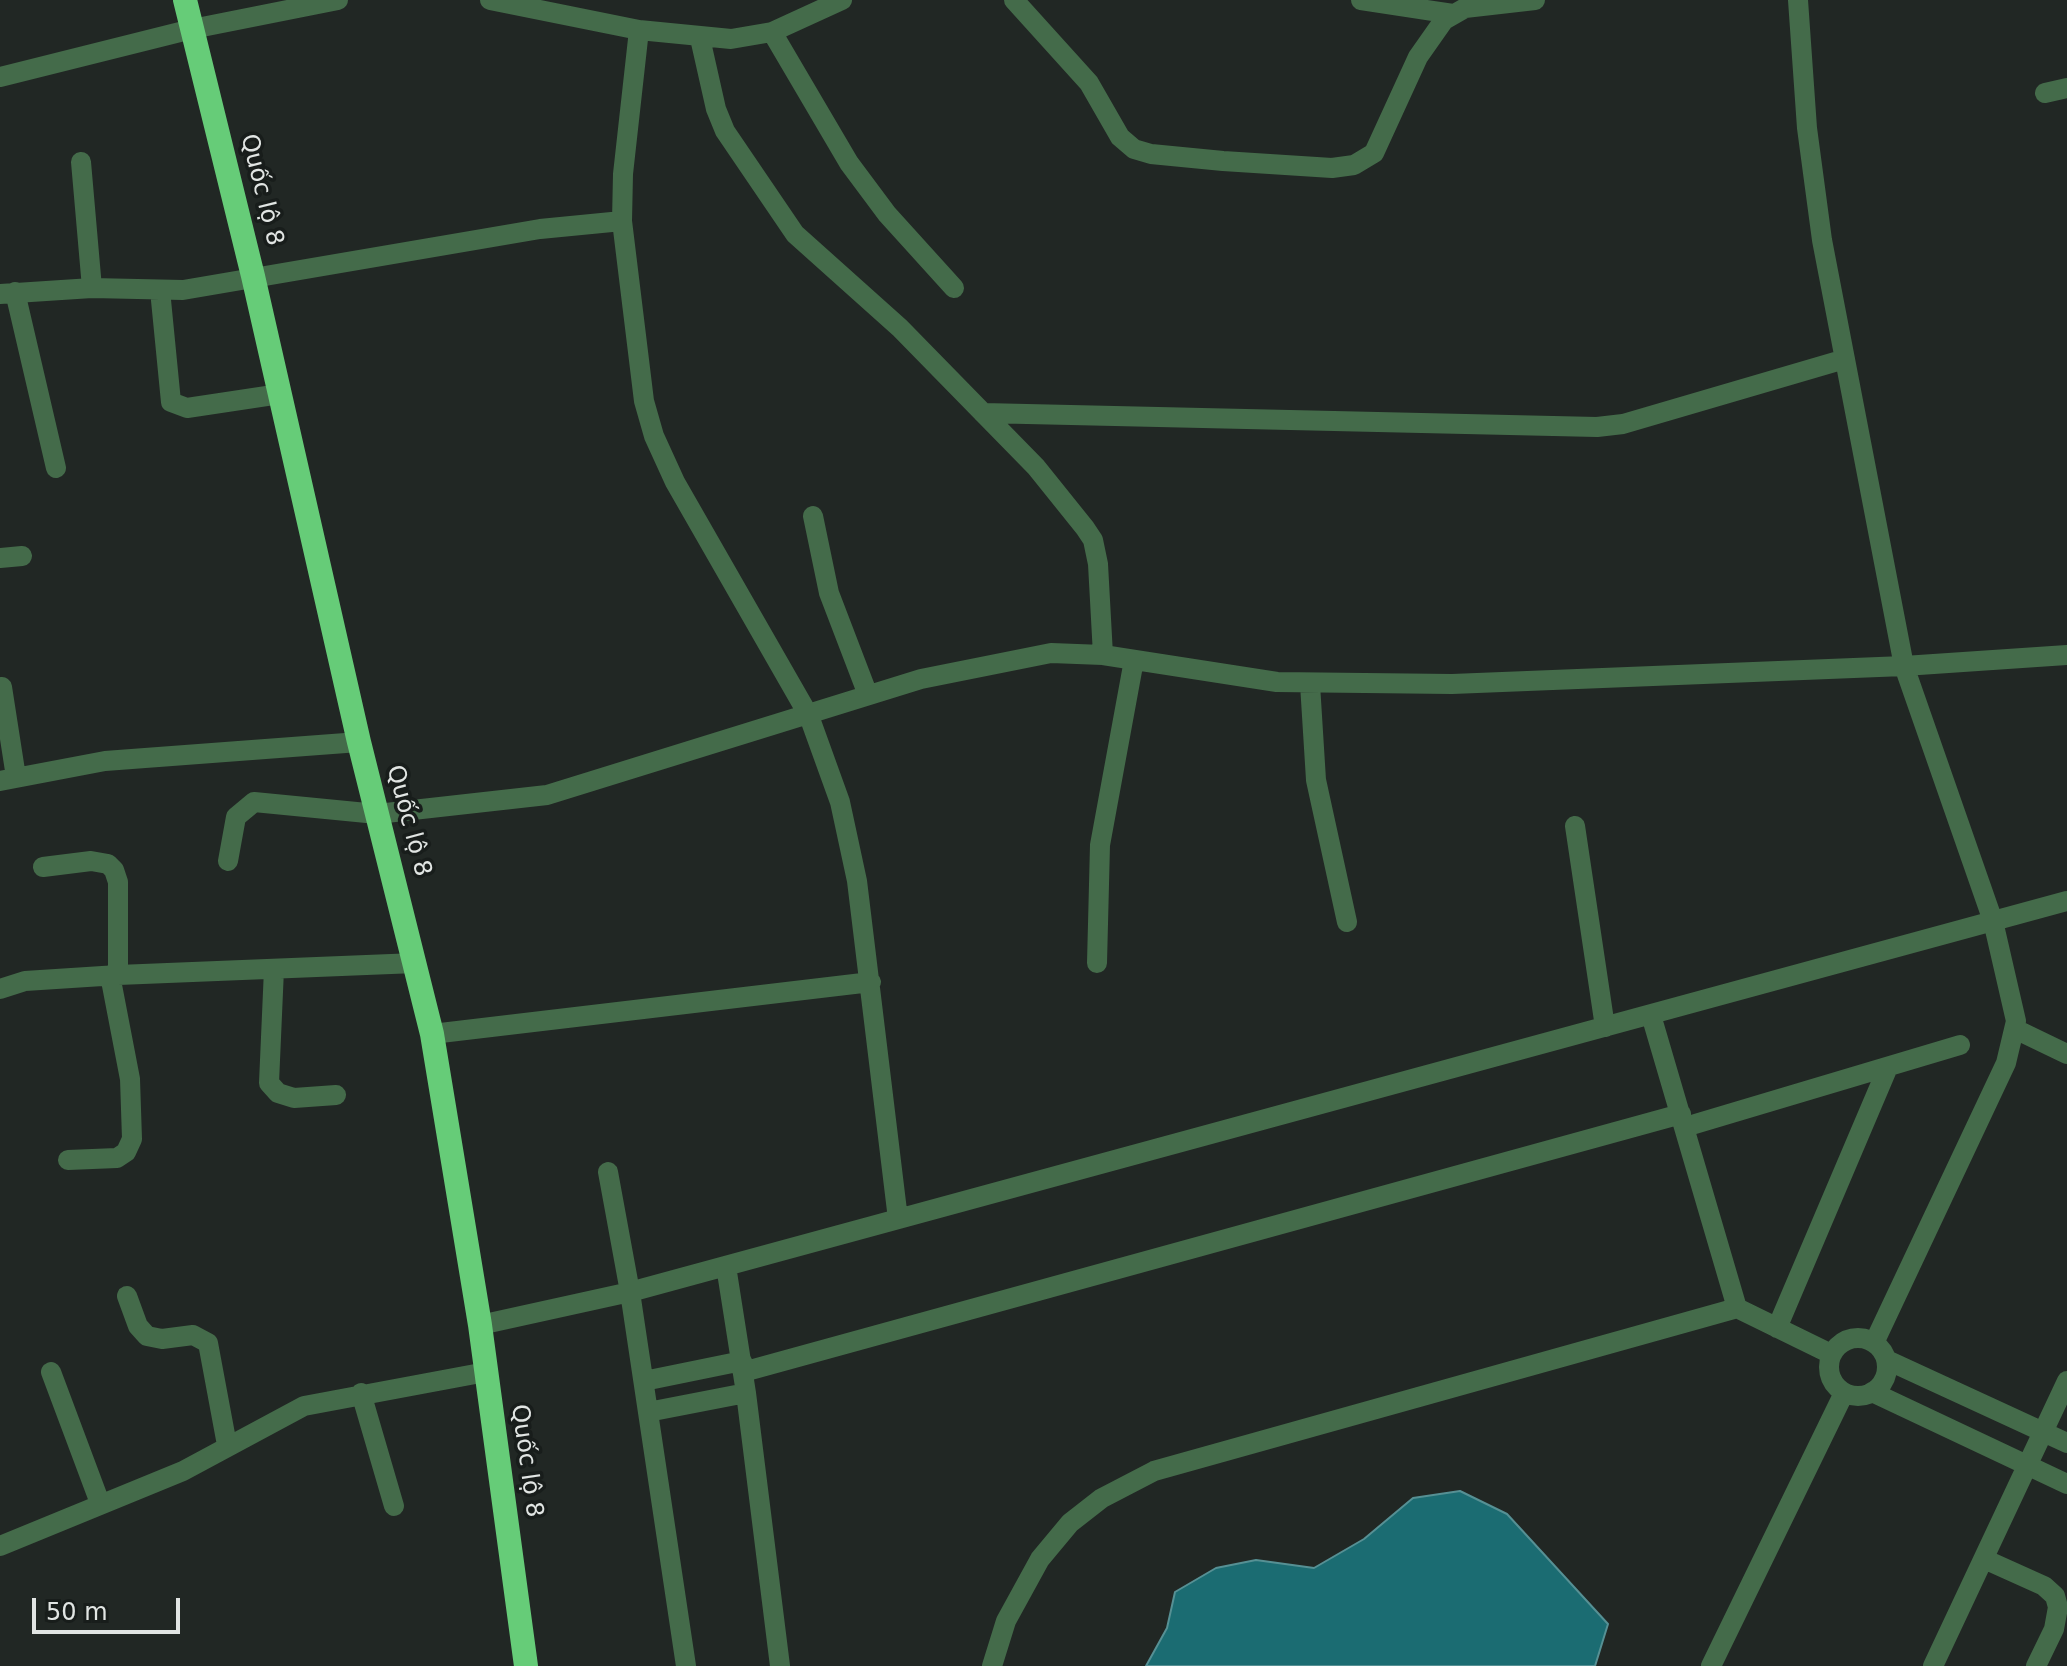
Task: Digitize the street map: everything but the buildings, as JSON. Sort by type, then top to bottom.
[{"type":"highway","name":"Quốc lộ 8","points":[[185,0],[253,276],[359,742],[432,1034],[480,1325],[526,1666]]},
{"type":"street","points":[[0,77],[192,29],[338,0]]},
{"type":"street","points":[[490,0],[639,30],[700,38],[745,38],[772,32],[842,0]]},
{"type":"street","points":[[1014,0],[1089,83],[1120,137],[1134,149],[1165,156],[1332,168],[1354,165],[1374,153],[1427,41],[1453,14]]},
{"type":"street","points":[[1361,0],[1453,14],[1483,4],[1535,0]]},
{"type":"street","points":[[1798,0],[1813,184],[1904,666],[1993,921],[2014,1006],[2015,1029],[2006,1063],[1881,1352],[1884,1379],[1872,1392],[1863,1396],[1844,1393],[1829,1373],[1831,1354],[1852,1338],[1881,1352],[2042,1432],[2067,1443]]},
{"type":"street","points":[[639,30],[623,174],[622,221],[639,370],[654,436],[686,503],[809,716],[840,802],[857,881],[898,1219]]},
{"type":"street","points":[[772,32],[849,163],[887,214],[954,288]]},
{"type":"street","points":[[700,38],[722,124],[795,234],[900,328],[1036,467],[1093,540],[1098,564],[1103,655]]},
{"type":"street","points":[[2045,93],[2067,88]]},
{"type":"street","points":[[81,162],[92,288]]},
{"type":"street","points":[[56,468],[8,293],[92,288],[192,288],[540,229],[622,221]]},
{"type":"street","points":[[160,290],[171,402],[187,408],[280,394]]},
{"type":"street","points":[[983,413],[1597,427],[1623,424],[1845,359]]},
{"type":"street","points":[[813,516],[829,593],[868,695]]},
{"type":"street","points":[[0,558],[22,556]]},
{"type":"street","points":[[228,861],[236,817],[254,802],[377,814],[547,795],[809,716],[868,695],[1020,657],[1051,653],[1103,655],[1247,680],[1310,684],[1452,684],[1904,666],[2067,655]]},
{"type":"street","points":[[1097,963],[1100,845],[1134,660]]},
{"type":"street","points":[[1310,684],[1316,780],[1347,922]]},
{"type":"street","points":[[2,687],[8,779],[143,757],[359,742]]},
{"type":"street","points":[[1575,826],[1605,1027]]},
{"type":"street","points":[[43,867],[91,861],[108,864],[118,882],[114,975],[130,1079],[132,1139],[126,1152],[117,1158],[68,1160]]},
{"type":"street","points":[[480,1325],[630,1292],[2067,901]]},
{"type":"street","points":[[0,989],[25,981],[114,975],[416,963]]},
{"type":"street","points":[[274,969],[269,1083],[278,1093],[294,1098],[336,1095]]},
{"type":"street","points":[[432,1034],[871,982]]},
{"type":"street","points":[[1651,1015],[1737,1308]]},
{"type":"street","points":[[2015,1029],[2067,1054]]},
{"type":"street","points":[[644,1381],[743,1367],[1888,1067],[1960,1045]]},
{"type":"street","points":[[1777,1328],[1888,1067]]},
{"type":"street","points":[[608,1172],[630,1292],[686,1666]]},
{"type":"street","points":[[726,1266],[743,1367],[780,1666]]},
{"type":"street","points":[[127,1296],[138,1326],[147,1336],[162,1339],[193,1335],[208,1343],[227,1445]]},
{"type":"street","points":[[992,1666],[1006,1621],[1040,1559],[1070,1523],[1126,1483],[1225,1448],[1737,1308],[1831,1354]]},
{"type":"street","points":[[51,1372],[100,1503]]},
{"type":"street","points":[[0,1546],[183,1471],[304,1406],[486,1372]]},
{"type":"street","points":[[1933,1666],[2067,1381]]},
{"type":"street","points":[[1872,1392],[2067,1484]]},
{"type":"street","points":[[361,1393],[394,1506]]},
{"type":"street","points":[[648,1412],[746,1393]]},
{"type":"street","points":[[1711,1666],[1844,1393]]},
{"type":"street","points":[[1984,1559],[2044,1586],[2055,1596],[2058,1607],[2054,1629],[2036,1666]]},
{"type":"water","points":[[1460,1491],[1507,1514],[1608,1624],[1595,1666],[1146,1666],[1167,1628],[1175,1592],[1216,1568],[1256,1560],[1314,1568],[1364,1539],[1413,1498]]}]
